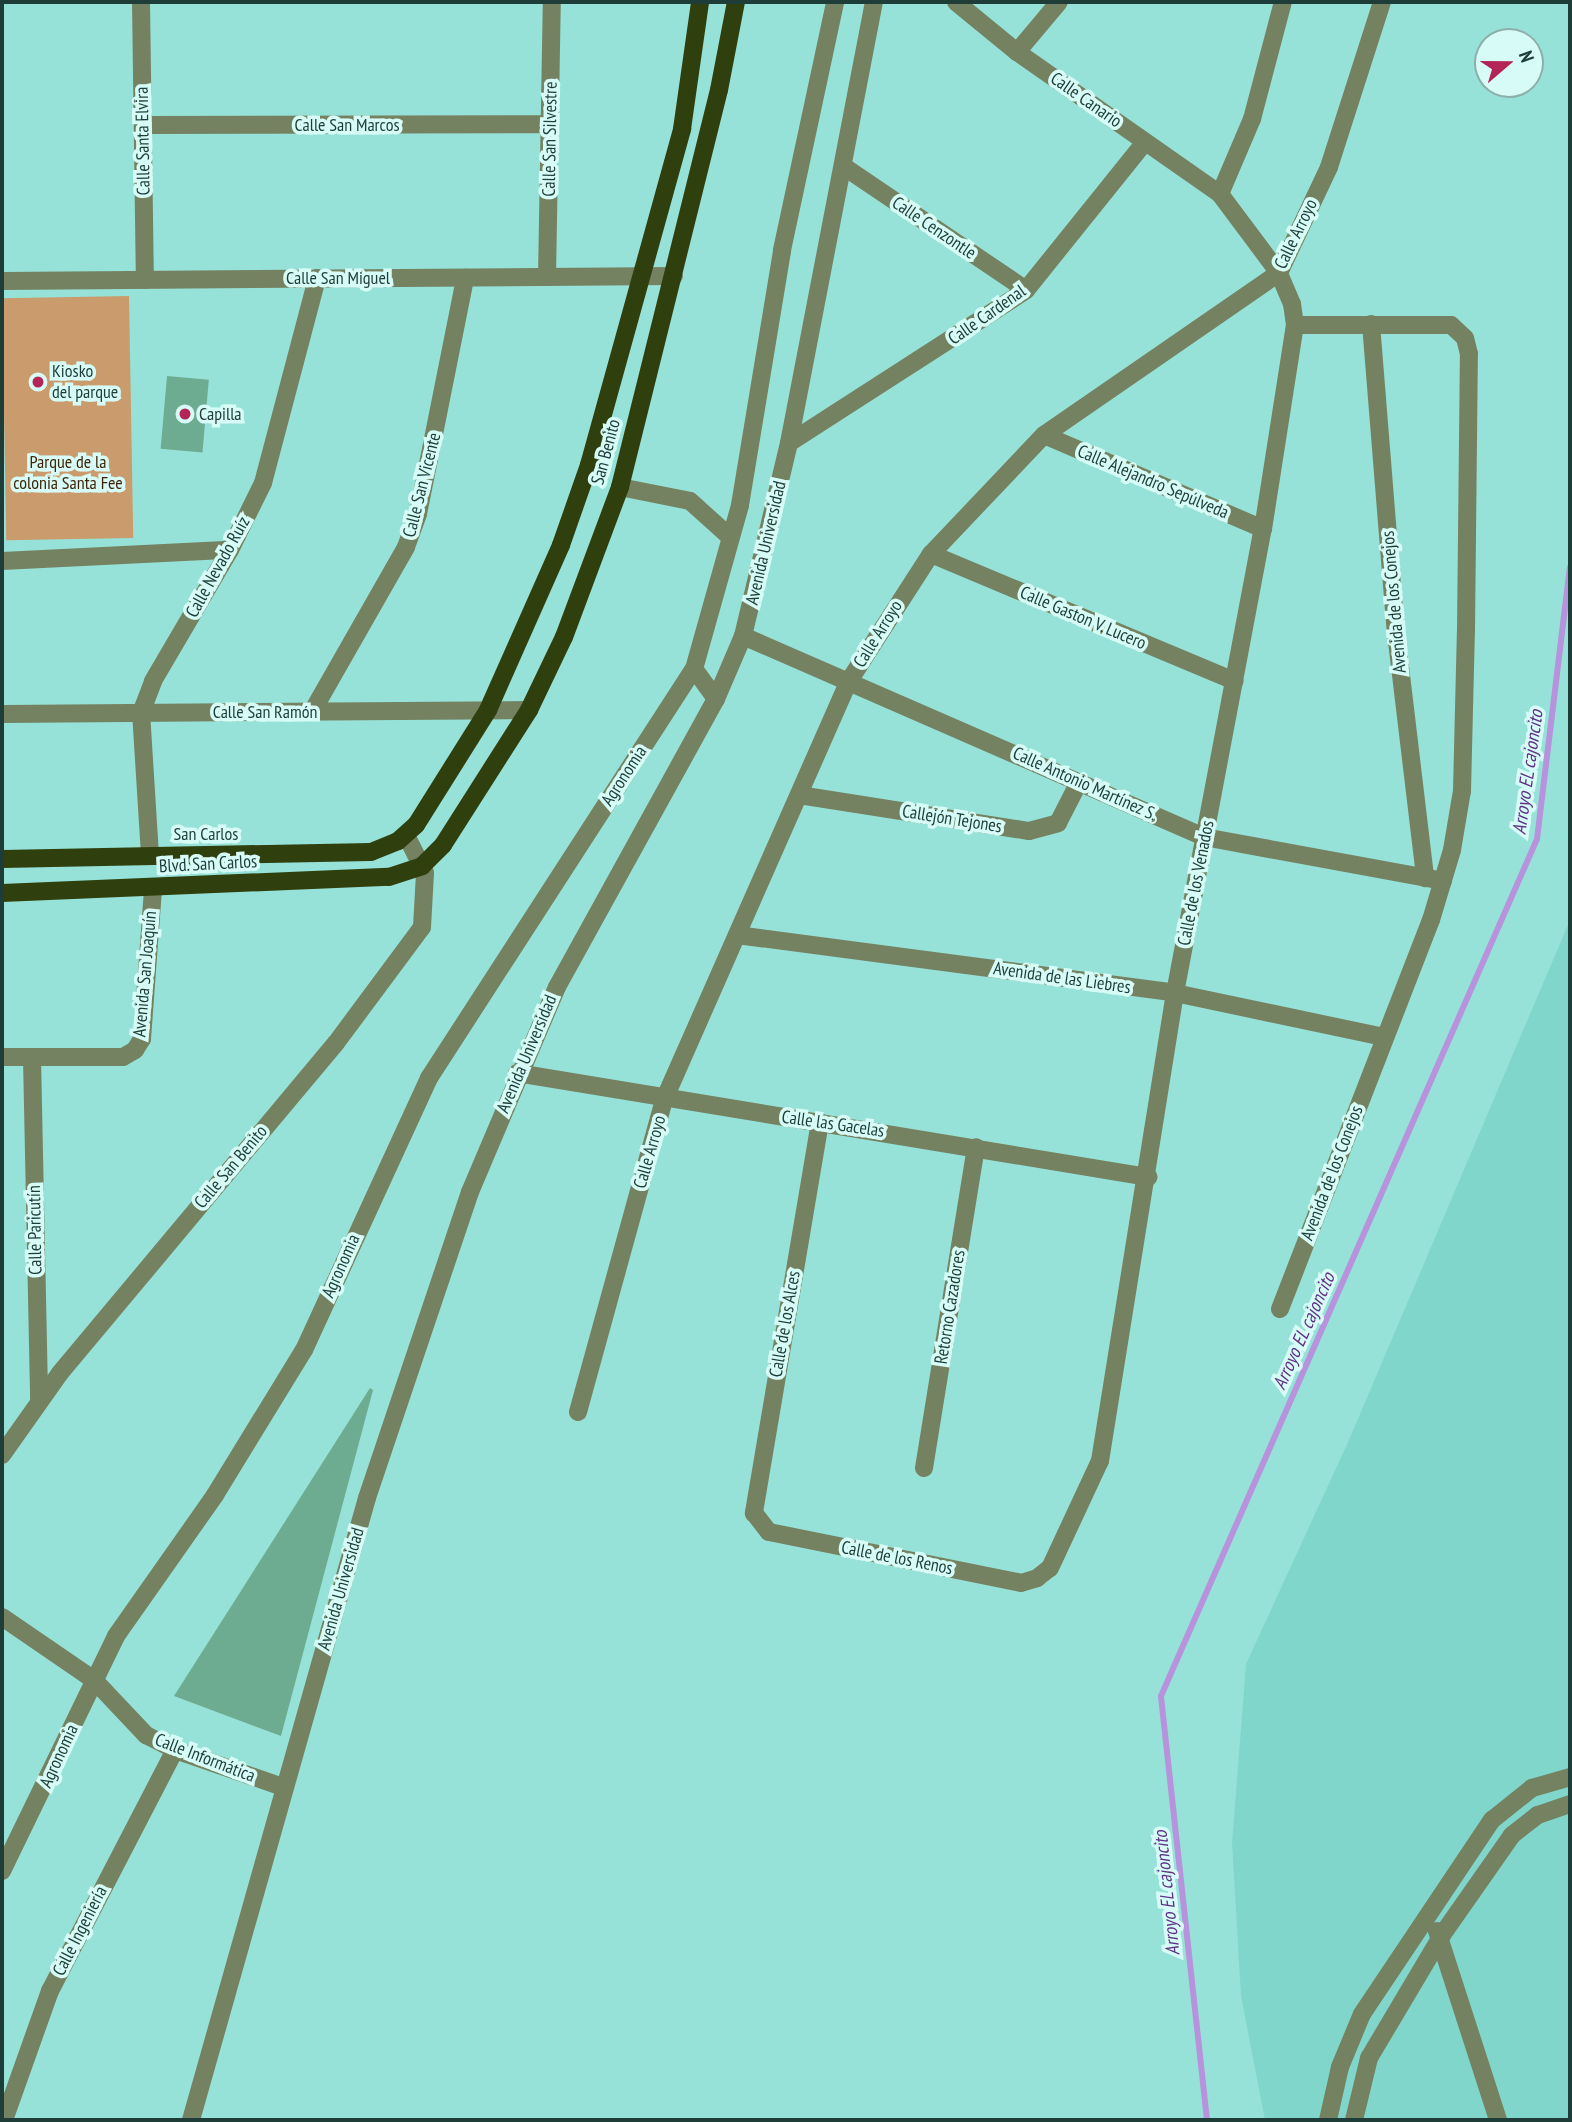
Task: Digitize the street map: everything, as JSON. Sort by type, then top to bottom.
[{"type":"main road","name":"San Benito","points":[[406,835],[426,812],[488,710],[561,545],[600,433],[682,129],[700,2]]},
{"type":"main road","name":"San Benito","points":[[419,868],[460,823],[529,710],[565,637],[620,487],[674,276],[736,2]]},
{"type":"main road","name":"San Carlos","points":[[2,859],[371,852],[406,835]]},
{"type":"main road","name":"Blvd. San Carlos","points":[[2,893],[389,877],[419,868]]},
{"type":"street","name":"Calle Santa Elvira","points":[[141,2],[145,279]]},
{"type":"street","name":"Calle San Silvestre","points":[[547,277],[552,2]]},
{"type":"street","points":[[716,699],[694,669],[742,496],[782,250],[835,2]]},
{"type":"street","name":"Avenida Universidad","points":[[191,2120],[283,1787],[367,1498],[470,1192],[517,1073],[557,987],[716,699],[743,636],[789,443],[874,2]]},
{"type":"street","name":"Calle Canario","points":[[956,2],[1017,52],[1220,194]]},
{"type":"street","points":[[1017,52],[1059,2]]},
{"type":"street","points":[[1220,194],[1252,119],[1283,2]]},
{"type":"street","name":"Calle Arroyo","points":[[578,1412],[664,1100],[849,681],[931,554],[1044,435],[1279,273],[1329,167],[1382,2]]},
{"type":"street","name":"Calle San Marcos","points":[[143,125],[550,124]]},
{"type":"street","name":"Calle Cardenal","points":[[789,443],[1026,290],[1145,142]]},
{"type":"street","name":"Calle Cenzontle","points":[[843,166],[1026,290]]},
{"type":"street","name":"Calle de los Venados","points":[[1037,1578],[1050,1568],[1088,1494],[1100,1461],[1148,1177],[1175,993],[1263,529],[1294,325],[1292,303],[1279,273],[1220,194]]},
{"type":"street","name":"Calle San Miguel","points":[[2,281],[674,276]]},
{"type":"street","name":"Calle Nevado Ruíz","points":[[150,855],[141,713],[153,681],[230,550],[277,444],[317,278]]},
{"type":"street","name":"Calle San Vicente","points":[[312,712],[406,547],[418,514],[465,278]]},
{"type":"street","name":"Avenida de los Conejos","points":[[1280,1309],[1384,1037],[1434,879],[1397,646],[1371,324]]},
{"type":"street","points":[[1294,325],[1451,325],[1465,338],[1469,354],[1462,791],[1434,879]]},
{"type":"street","name":"Calle Alejandro Sepúlveda","points":[[1044,435],[1263,529]]},
{"type":"street","points":[[620,487],[690,501],[730,537]]},
{"type":"street","points":[[2,561],[230,550]]},
{"type":"street","name":"Calle Gaston V. Lucero","points":[[931,554],[1234,681]]},
{"type":"street","name":"Calle Antonio Martínez S.","points":[[743,636],[1204,836],[1434,879]]},
{"type":"street","name":"Agronomia","points":[[2,1871],[116,1636],[215,1495],[304,1350],[429,1078],[694,669]]},
{"type":"street","name":"Calle San Ramón","points":[[2,714],[529,710]]},
{"type":"street","name":"Callejón Tejones","points":[[799,795],[1029,831],[1058,823],[1079,782]]},
{"type":"street","points":[[406,835],[419,868]]},
{"type":"street","name":"Calle San Benito","points":[[2,1455],[39,1401],[336,1043],[422,927],[427,897],[419,868]]},
{"type":"street","name":"Avenida San Joaquín","points":[[2,1057],[123,1057],[135,1050],[142,1039],[153,888]]},
{"type":"street","name":"Avenida de las Liebres","points":[[737,935],[1175,993],[1384,1037]]},
{"type":"street","name":"Calle Paricutín","points":[[32,1058],[39,1401]]},
{"type":"street","name":"Calle las Gacelas","points":[[517,1073],[664,1100],[820,1122],[1148,1177]]},
{"type":"street","name":"Calle de los Alces","points":[[760,1524],[754,1500],[820,1122]]},
{"type":"street","name":"Retorno Cazadores","points":[[924,1468],[976,1147]]},
{"type":"street","name":"Calle de los Renos","points":[[760,1524],[769,1532],[1021,1583],[1037,1578]]},
{"type":"street","name":"Calle Informática","points":[[2,1617],[94,1680],[122,1714],[146,1735],[175,1750],[283,1787]]},
{"type":"street","name":"Calle Ingeniería","points":[[4,2120],[50,1992],[175,1750]]},
{"type":"street","points":[[1328,2120],[1340,2067],[1362,2014],[1423,1919],[1492,1820],[1532,1788],[1570,1777]]},
{"type":"street","points":[[1354,2120],[1369,2058],[1442,1935],[1512,1835],[1538,1815],[1570,1804]]},
{"type":"street","points":[[1423,1919],[1442,1935],[1497,2120]]},
{"type":"shaded area","points":[[1570,920],[1570,2120],[1265,2120],[1241,1996],[1232,1843],[1246,1664],[1349,1440]]},
{"type":"green space","name":"Parque de la colonia Santa Fee","points":[[129,296],[133,538],[6,540],[2,298]]},
{"type":"building","name":"Capilla","points":[[167,376],[209,380],[202,452],[161,449]]},
{"type":"building","points":[[370,1388],[373,1390],[281,1736],[174,1696]]},
{"type":"waterway","name":"Arroyo EL cajoncito","points":[[1207,2120],[1161,1696],[1537,839],[1570,567]]},
{"type":"place","name":"Kiosko del parque","points":[[38,382]]},
{"type":"place","name":"Capilla","points":[[185,414]]}]
